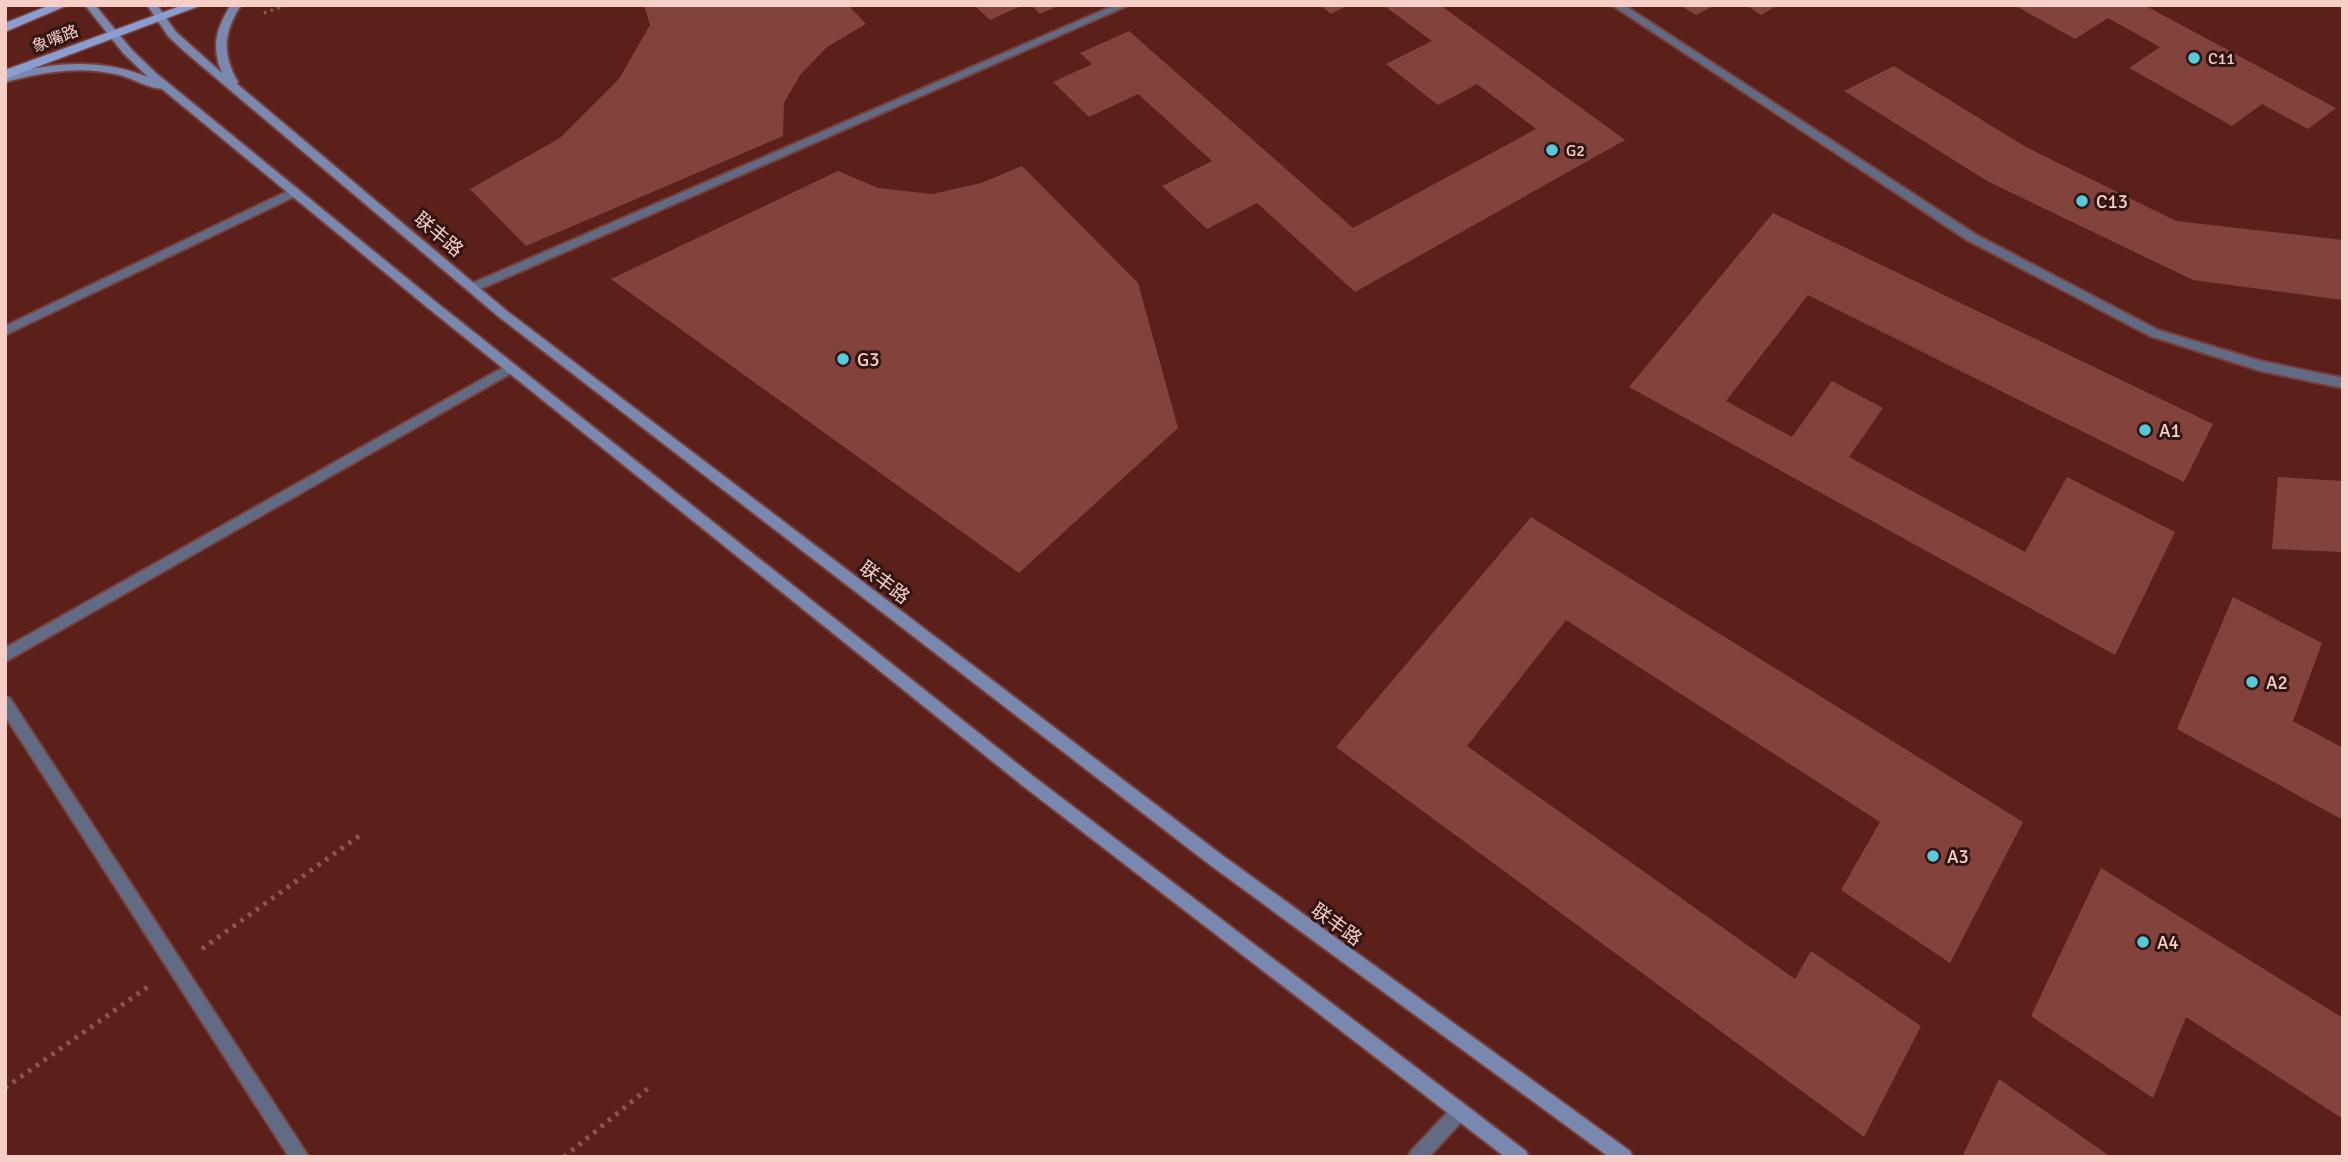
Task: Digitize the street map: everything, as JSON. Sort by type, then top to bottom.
[{"type":"main road","name":"象嘴路","points":[[5,28],[62,5]]},
{"type":"main road","points":[[90,5],[127,51],[174,93],[511,368],[1028,781],[1520,1157]]},
{"type":"main road","name":"联丰路","points":[[152,5],[172,34],[472,288],[1216,860],[1624,1157]]},
{"type":"main road","name":"象嘴路","points":[[5,77],[197,5]]},
{"type":"main road","points":[[236,5],[224,24],[218,54],[240,92]]},
{"type":"main road","points":[[5,77],[54,67],[93,65],[114,68],[174,93]]},
{"type":"street","points":[[472,288],[1124,5]]},
{"type":"street","points":[[1617,5],[1971,237],[2142,327],[2261,366],[2343,383]]},
{"type":"street","points":[[5,331],[294,192]]},
{"type":"street","points":[[5,656],[511,368]]},
{"type":"street","points":[[5,703],[300,1157]]},
{"type":"street","points":[[1417,1157],[1460,1111]]},
{"type":"path","points":[[564,1157],[651,1086]]},
{"type":"building","points":[[644,5],[848,5],[866,24],[827,47],[800,75],[784,103],[783,136],[526,246],[470,189],[560,138],[619,79],[650,25]]},
{"type":"building","points":[[974,5],[1023,5],[990,20]]},
{"type":"building","points":[[1031,5],[1060,5],[1040,14]]},
{"type":"building","points":[[1320,5],[1348,5],[1331,14]]},
{"type":"building","name":"G2","points":[[1383,5],[1440,5],[1625,140],[1355,292],[1257,203],[1207,229],[1162,186],[1212,161],[1138,94],[1089,117],[1053,82],[1092,64],[1080,53],[1129,31],[1353,228],[1536,129],[1477,84],[1438,105],[1386,64],[1432,41]]},
{"type":"building","points":[[1680,5],[1715,5],[1696,15]]},
{"type":"building","points":[[1746,5],[1778,5],[1761,15]]},
{"type":"building","name":"C11","points":[[2014,5],[2144,5],[2336,108],[2308,129],[2262,104],[2232,126],[2129,68],[2160,47],[2108,18],[2075,39]]},
{"type":"building","name":"C13","points":[[1894,66],[2026,147],[2176,221],[2343,240],[2343,300],[2193,280],[1987,181],[1844,91]]},
{"type":"building","points":[[1022,166],[1138,283],[1178,428],[1019,573],[611,279],[838,171],[878,188],[932,194],[981,183]]},
{"type":"building","name":"A1","points":[[1773,213],[2213,424],[2184,482],[1808,295],[1726,401],[1792,437],[1832,381],[1883,408],[1849,457],[2025,552],[2067,477],[2175,532],[2115,655],[1629,387]]},
{"type":"building","points":[[2278,477],[2343,481],[2343,552],[2272,549]]},
{"type":"building","name":"A3","points":[[1531,517],[2023,822],[1950,963],[1841,890],[1880,822],[1566,620],[1467,746],[1795,979],[1811,951],[1921,1026],[1864,1137],[1336,747]]},
{"type":"building","name":"A2","points":[[2233,597],[2322,643],[2293,721],[2343,748],[2343,820],[2177,729]]},
{"type":"building","name":"A4","points":[[2101,868],[2343,1018],[2343,1119],[2186,1017],[2153,1098],[2031,1016]]},
{"type":"building","points":[[1999,1079],[2111,1157],[1962,1157]]},
{"type":"place","name":"C11","points":[[2194,58]]},
{"type":"place","name":"G2","points":[[1552,150]]},
{"type":"place","name":"C13","points":[[2082,201]]},
{"type":"place","name":"G3","points":[[843,359]]},
{"type":"place","name":"A1","points":[[2145,430]]},
{"type":"place","name":"A2","points":[[2252,682]]},
{"type":"place","name":"A3","points":[[1933,856]]},
{"type":"place","name":"A4","points":[[2143,942]]}]
